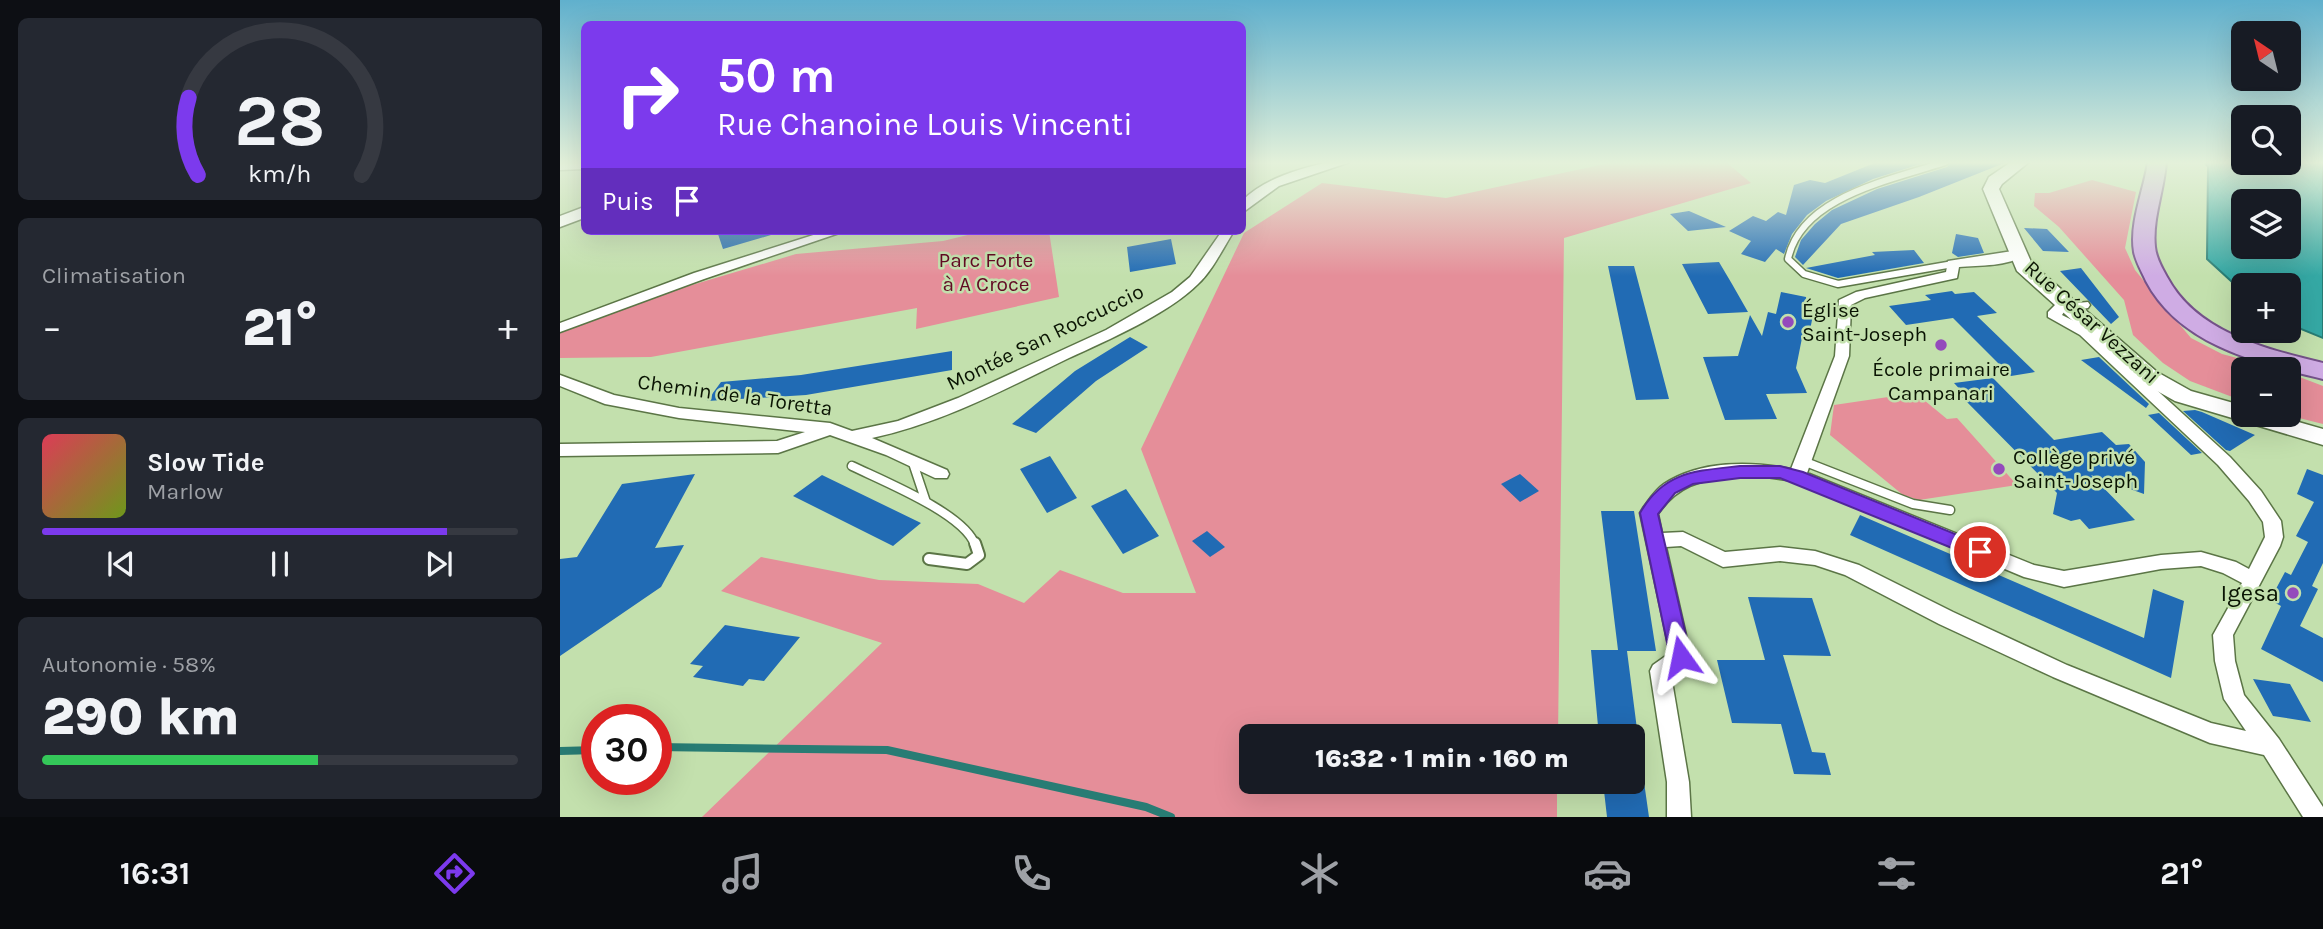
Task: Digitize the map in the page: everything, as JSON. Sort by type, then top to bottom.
[{"type":"main road","name":"Rue César Vezzani","points":[[1996,200],[2024,267],[2162,372],[2208,401],[2250,417],[2323,437]]},
{"type":"main road","points":[[2150,200],[2144,248],[2155,282],[2164,296],[2201,326],[2246,349],[2279,361],[2322,371]]},
{"type":"main road","points":[[560,222],[581,213]]},
{"type":"street","points":[[560,328],[699,276],[827,235]]},
{"type":"street","name":"Montée San Roccuccio","points":[[850,437],[901,426],[964,402],[1111,333],[1177,295],[1195,280],[1225,235]]},
{"type":"street","points":[[1800,469],[1842,356],[1844,303],[1861,295],[1952,275],[1953,264],[2019,254]]},
{"type":"street","points":[[2076,306],[2055,312],[2055,317],[2085,332],[2116,359],[2224,461],[2255,496],[2272,521],[2274,537],[2224,635],[2225,661],[2235,699],[2271,746],[2316,817]]},
{"type":"street","name":"Chemin de la Toretta","points":[[560,380],[611,400],[679,413],[830,429],[942,474]]},
{"type":"street","points":[[560,450],[778,447],[830,429]]},
{"type":"street","points":[[1679,817],[1678,782],[1660,671],[1681,657],[1649,513],[1668,489],[1690,478],[1800,469],[2031,572],[2064,579],[2161,562],[2201,559],[2229,567],[2253,580]]},
{"type":"street","points":[[1655,540],[1683,539],[1723,560],[1780,554],[1834,564],[1872,579],[1946,618],[2060,671],[2210,733],[2271,746]]},
{"type":"lane","points":[[1841,200],[1816,213],[1791,241],[1788,259],[1804,274],[1838,284],[1953,264]]},
{"type":"lane","points":[[912,460],[926,502]]},
{"type":"lane","points":[[852,466],[926,502],[971,532],[979,555],[967,564],[929,559]]},
{"type":"lane","points":[[1800,469],[1913,504],[1950,510]]},
{"type":"green space","points":[[1295,200],[1693,200],[1564,238],[1558,724],[1239,724],[1239,794],[1557,794],[1557,817],[702,817],[882,643],[721,591],[761,557],[879,580],[978,584],[1024,603],[1060,570],[1123,593],[1196,593],[1141,449],[1243,235],[1246,235],[1246,232]]},
{"type":"green space","points":[[2034,200],[2134,200],[2125,248],[2135,270],[2191,338],[2233,357],[2231,357],[2231,396],[2190,381],[2163,363],[2133,335],[2124,300],[2059,227],[2034,206]]},
{"type":"green space","name":"Parc Forte à A Croce","points":[[968,235],[1050,235],[1059,297],[916,329],[917,308],[651,357],[560,358],[560,333],[672,291],[796,254],[943,241]]},
{"type":"green space","points":[[2301,378],[2323,386],[2323,424],[2301,418]]},
{"type":"green space","points":[[1895,396],[1924,400],[1947,419],[1957,418],[2017,485],[1919,500],[1903,495],[1830,435],[1834,405]]},
{"type":"water","points":[[2208,200],[2231,200],[2231,259],[2301,259],[2301,200],[2323,200],[2323,338],[2301,329],[2301,273],[2231,273],[2231,281],[2207,259]]},
{"type":"building","points":[[1790,200],[1828,200],[1807,215],[1792,234],[1784,254],[1776,249],[1765,262],[1741,254],[1751,241],[1729,231],[1753,216],[1766,221],[1778,212],[1786,215]]},
{"type":"building","points":[[1853,200],[1910,200],[1841,224],[1803,265],[1795,257],[1801,240],[1832,210]]},
{"type":"building","points":[[1689,211],[1726,227],[1688,231],[1670,214]]},
{"type":"building","points":[[2024,228],[2047,229],[2069,252],[2043,251]]},
{"type":"building","points":[[1956,234],[1978,238],[1984,253],[1958,257],[1952,253]]},
{"type":"building","points":[[718,235],[771,235],[723,249]]},
{"type":"building","points":[[1171,239],[1176,264],[1130,272],[1127,247]]},
{"type":"building","points":[[1914,250],[1924,263],[1838,278],[1806,268],[1875,255],[1872,252]]},
{"type":"building","points":[[1719,262],[1748,312],[1708,314],[1682,264]]},
{"type":"building","points":[[1608,266],[1634,266],[1669,399],[1636,400]]},
{"type":"building","points":[[2081,268],[2119,317],[2111,324],[2060,271]]},
{"type":"building","points":[[1952,291],[1955,294],[1974,292],[1997,313],[1977,316],[2035,372],[2011,376],[1953,318],[1906,325],[1889,306],[1931,300],[1925,295]]},
{"type":"building","points":[[1781,292],[1806,297],[1808,311],[1814,310],[1809,335],[1803,333],[1796,368],[1807,393],[1766,394],[1777,419],[1725,420],[1703,357],[1738,356],[1750,315],[1762,336],[1768,312],[1776,314]]},
{"type":"building","points":[[1130,337],[1148,347],[1096,381],[1036,433],[1012,424],[1075,371]]},
{"type":"building","points":[[952,351],[952,370],[806,395],[707,401],[721,382],[801,375]]},
{"type":"building","points":[[2099,357],[2149,404],[2146,408],[2081,360]]},
{"type":"building","points":[[1993,378],[2054,440],[2102,432],[2116,445],[2129,444],[2145,462],[2144,494],[2091,475],[2135,520],[2089,529],[2080,519],[2071,521],[2053,514],[2057,493],[1962,397],[1966,396],[1954,383]]},
{"type":"building","points":[[2183,411],[2202,412],[2231,425],[2231,427],[2255,435],[2230,451],[2226,450]]},
{"type":"building","points":[[2159,413],[2202,453],[2191,455],[2148,415]]},
{"type":"building","points":[[1050,456],[1077,498],[1047,513],[1020,469]]},
{"type":"building","points":[[2307,469],[2323,475],[2323,563],[2312,586],[2318,589],[2300,626],[2323,638],[2323,682],[2261,649],[2281,606],[2270,600],[2285,572],[2291,575],[2308,542],[2296,536],[2314,502],[2297,494]]},
{"type":"building","points":[[695,474],[655,548],[684,545],[661,587],[560,656],[560,559],[577,557],[622,484]]},
{"type":"building","points":[[1520,474],[1539,491],[1520,502],[1501,484]]},
{"type":"building","points":[[822,475],[921,523],[893,546],[793,496]]},
{"type":"building","points":[[1126,489],[1159,536],[1123,554],[1091,506]]},
{"type":"building","points":[[1601,511],[1634,511],[1656,651],[1627,651],[1636,724],[1598,724],[1591,650],[1618,650]]},
{"type":"building","points":[[1860,515],[2144,638],[2153,589],[2184,601],[2171,678],[1850,535]]},
{"type":"building","points":[[1207,531],[1225,547],[1210,557],[1192,541]]},
{"type":"building","points":[[1748,597],[1812,598],[1831,656],[1783,655],[1812,752],[1825,753],[1831,775],[1794,774],[1781,724],[1732,723],[1717,660],[1765,660]]},
{"type":"building","points":[[725,625],[800,637],[764,681],[749,679],[743,686],[693,677],[703,666],[690,664]]},
{"type":"building","points":[[2253,679],[2290,684],[2311,722],[2273,716]]},
{"type":"building","points":[[1645,789],[1649,817],[1607,817],[1604,794],[1645,794]]},
{"type":"waterway","points":[[672,747],[887,750],[1146,807],[1171,817]]},
{"type":"waterway","points":[[560,751],[581,750]]},
{"type":"place","name":"Église Saint-Joseph","points":[[1788,322]]},
{"type":"place","name":"École primaire Campanari","points":[[1941,345]]},
{"type":"place","name":"Collège privé Saint-Joseph","points":[[1999,469]]},
{"type":"place","name":"Igesa","points":[[2293,593]]},
{"type":"route","points":[[1681,657],[1649,513],[1668,489],[1690,478],[1714,473],[1740,472],[1780,472],[1797,476],[1980,552]]}]
